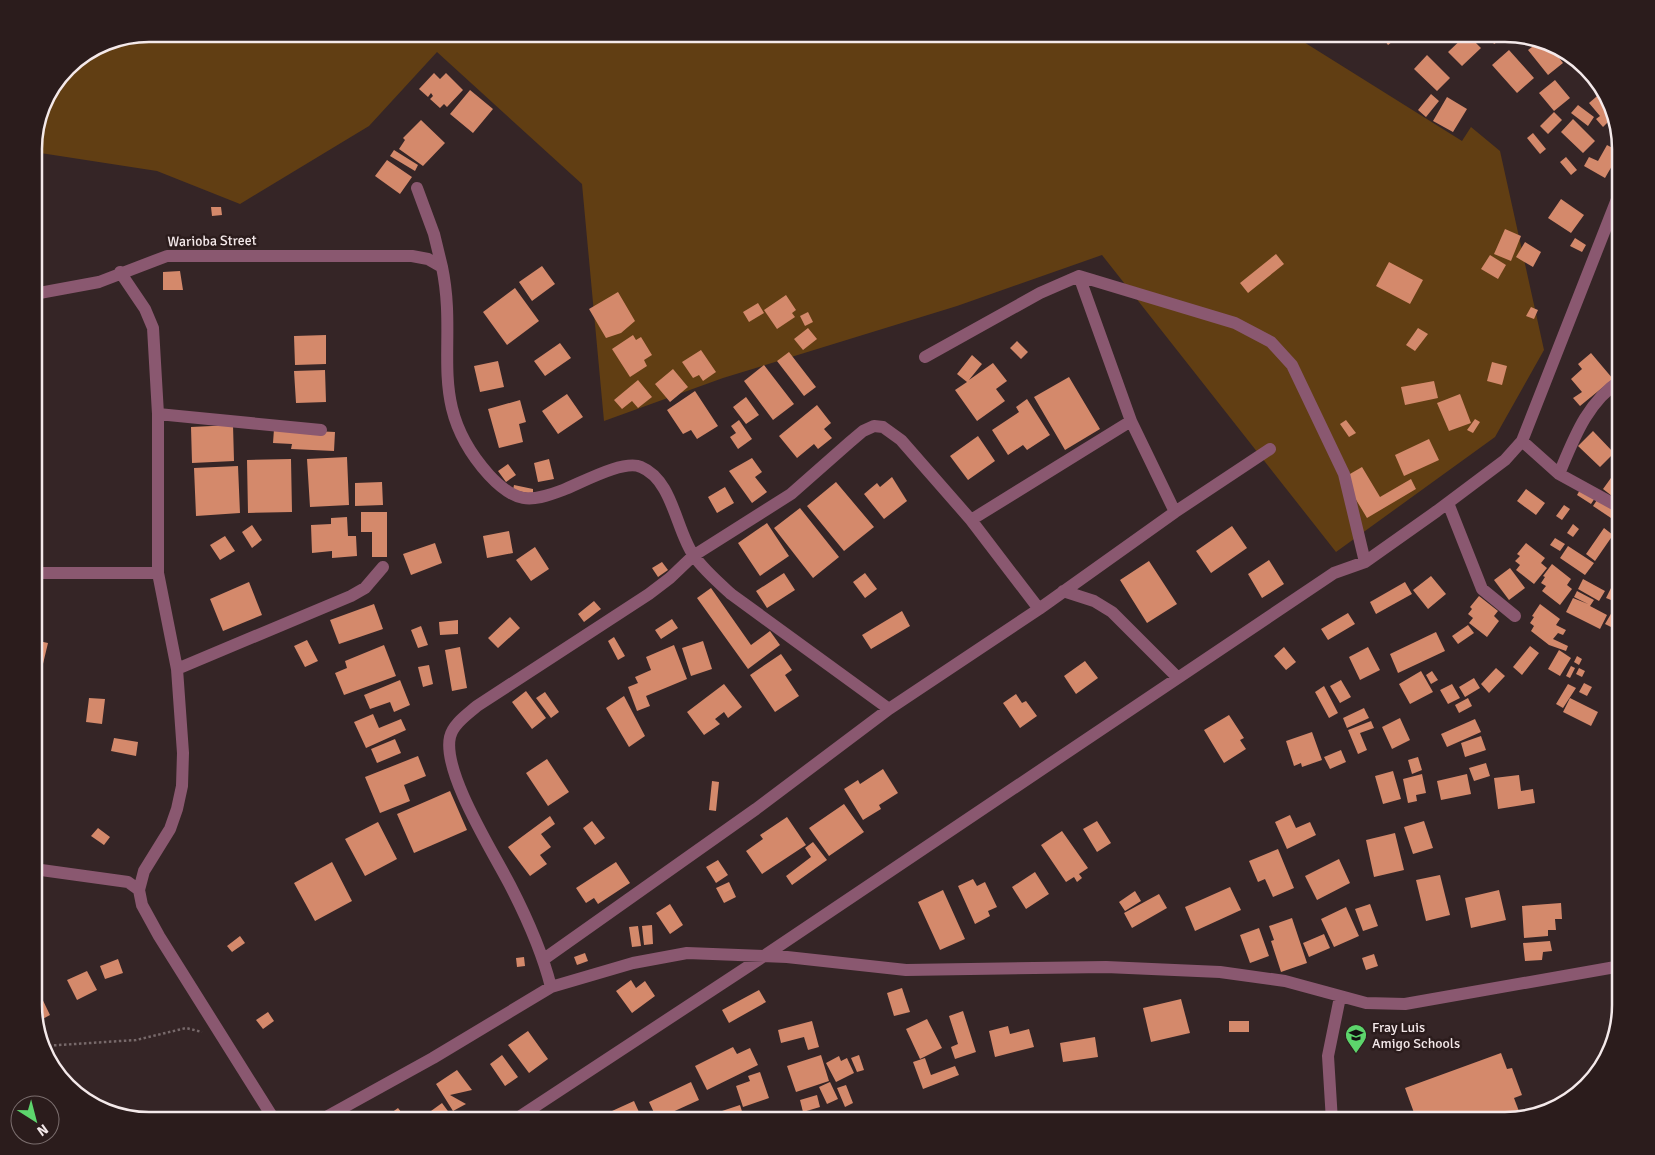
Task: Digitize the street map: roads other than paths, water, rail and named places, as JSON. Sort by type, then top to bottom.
[{"type":"street","points":[[417,188],[434,234],[446,287],[447,377],[452,413],[459,432],[476,460],[497,483],[526,500],[542,498],[625,465],[640,466],[651,472],[662,484],[693,556],[731,594],[889,709]]},
{"type":"street","points":[[527,1112],[764,956],[1334,572],[1365,562],[1505,460],[1522,441],[1612,212]]},
{"type":"street","name":"Warioba Street","points":[[43,293],[78,287],[167,256],[412,256],[428,259],[442,267]]},
{"type":"street","points":[[120,272],[145,309],[153,328],[158,414],[158,573],[177,669],[183,753],[182,786],[170,829],[144,871],[139,890],[142,905],[159,936],[269,1112]]},
{"type":"street","points":[[1079,276],[1131,421],[1175,512]]},
{"type":"street","points":[[925,357],[1040,293],[1079,276],[1235,323],[1271,342],[1292,364],[1344,474],[1365,562]]},
{"type":"street","points":[[1559,474],[1580,424],[1612,387]]},
{"type":"street","points":[[158,414],[321,430]]},
{"type":"street","points":[[971,520],[1131,421]]},
{"type":"street","points":[[551,987],[544,959],[510,885],[466,802],[450,758],[450,735],[457,723],[477,706],[648,594],[682,568],[693,556],[791,494],[856,437],[874,426],[883,427],[897,436],[971,520],[1039,609]]},
{"type":"street","points":[[1522,441],[1559,474],[1612,503]]},
{"type":"street","points":[[544,959],[756,809],[889,709],[1039,609],[1175,512],[1270,449]]},
{"type":"street","points":[[1448,503],[1482,589],[1515,616]]},
{"type":"street","points":[[177,669],[351,596],[365,588],[383,567]]},
{"type":"street","points":[[1079,743],[1096,742],[1330,584],[1334,572]]},
{"type":"street","points":[[43,573],[158,573]]},
{"type":"street","points":[[1063,591],[1094,601],[1112,612],[1177,677]]},
{"type":"street","points":[[43,870],[128,882],[139,890]]},
{"type":"street","points":[[335,1112],[433,1058],[551,987],[633,963],[687,953],[764,956],[906,970],[1106,967],[1220,972],[1285,980],[1366,1003],[1405,1004],[1612,968]]},
{"type":"street","points":[[1331,1112],[1328,1056],[1340,997]]},
{"type":"place","name":"Fray Luis Amigo Schools","points":[[1356,1054]]}]
